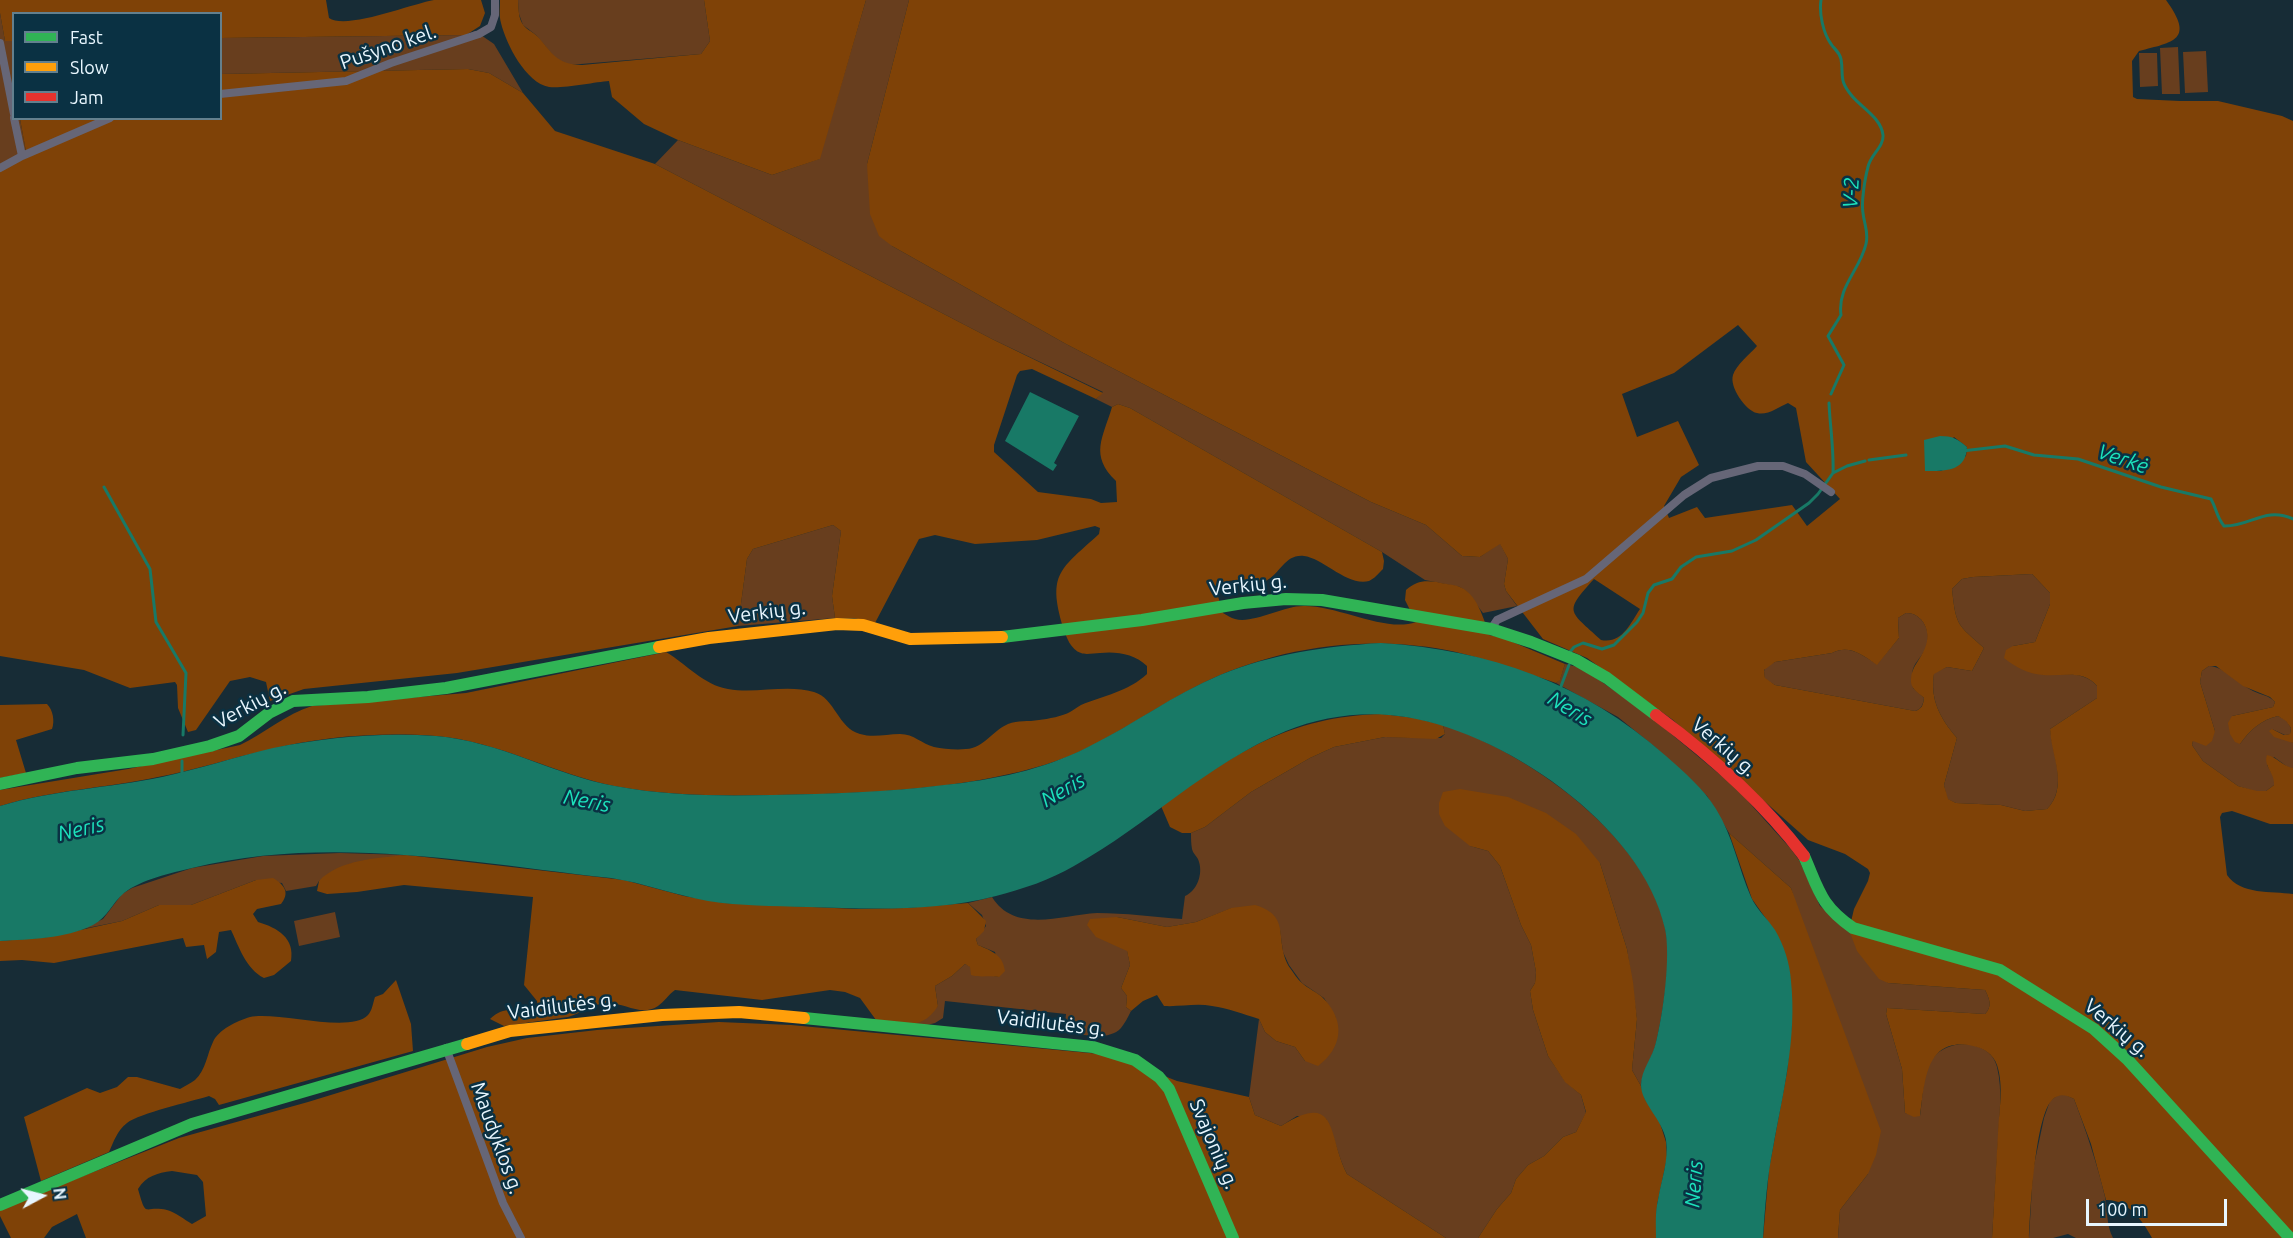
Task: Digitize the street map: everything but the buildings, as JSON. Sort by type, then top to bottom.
[{"type":"main road","name":"Verkių g.","points":[[0,784],[77,768],[153,759],[210,746],[239,736],[269,713],[293,701],[368,697],[446,688],[673,644],[804,627],[853,624],[910,639],[990,638],[1142,620],[1211,607],[1303,599],[1322,600],[1491,628],[1591,667],[1672,727],[1728,775],[1781,826],[1804,856],[1824,903],[1845,924],[1868,933],[2000,970],[2094,1029],[2135,1067],[2290,1238]]},
{"type":"main road","name":"Vaidilutės g.","points":[[0,1204],[192,1124],[311,1091],[446,1048],[494,1035],[539,1027],[662,1015],[739,1011],[1108,1048],[1152,1069]]},
{"type":"main road","name":"Svajonių g.","points":[[1152,1069],[1169,1089],[1233,1238]]},
{"type":"street","name":"Pušyno kel.","points":[[222,94],[346,81],[391,63],[479,34],[491,27],[495,15],[495,0]]},
{"type":"street","points":[[0,43],[12,104]]},
{"type":"street","points":[[14,120],[22,156]]},
{"type":"street","points":[[0,168],[22,156],[105,120]]},
{"type":"street","points":[[1491,628],[1497,620],[1586,579],[1684,495],[1711,478],[1770,465],[1797,470],[1831,492]]},
{"type":"street","name":"Maudyklos g.","points":[[446,1048],[503,1203],[521,1238]]},
{"type":"shaded area","points":[[0,0],[326,0],[329,18],[350,21],[434,0],[481,0],[485,13],[480,26],[466,35],[222,38],[222,12],[12,12],[12,41],[5,41]]},
{"type":"shaded area","points":[[500,0],[518,0],[520,18],[525,27],[560,60],[582,65],[701,54],[710,41],[704,0],[866,0],[820,159],[772,175],[678,140],[644,124],[612,97],[609,81],[555,87],[541,84],[525,71],[507,41],[500,20]]},
{"type":"shaded area","points":[[518,0],[704,0],[710,41],[701,54],[569,65],[556,59],[536,35],[523,25]]},
{"type":"shaded area","points":[[866,0],[909,0],[867,164],[892,246],[1066,344],[1371,502],[1426,525],[1462,556],[1480,557],[1500,543],[1508,559],[1504,584],[1506,591],[1517,606],[1483,613],[1467,592],[1460,587],[1425,580],[1382,552],[1130,408],[1118,404],[1112,407],[1096,399],[1103,392],[992,339],[655,164],[678,140],[772,175],[819,159]]},
{"type":"shaded area","points":[[909,0],[2166,0],[2175,13],[2179,31],[2171,41],[2139,51],[2132,61],[2133,97],[2137,99],[2218,101],[2282,116],[2293,121],[2293,743],[2274,737],[2269,731],[2272,729],[2284,735],[2290,734],[2291,728],[2278,716],[2256,726],[2240,744],[2235,742],[2230,734],[2228,723],[2232,716],[2273,707],[2275,702],[2270,697],[2243,686],[2216,666],[2209,666],[2202,671],[2200,682],[2215,731],[2212,741],[2206,746],[2193,741],[2192,745],[2203,761],[2238,786],[2257,791],[2266,791],[2274,785],[2266,759],[2267,755],[2293,768],[2293,824],[2270,824],[2232,811],[2222,813],[2220,817],[2227,875],[2240,886],[2248,889],[2293,894],[2293,1238],[2152,1238],[2134,1212],[2121,1203],[2106,1200],[2091,1144],[2074,1099],[2063,1095],[2053,1099],[2047,1108],[2042,1124],[2035,1165],[2029,1238],[1992,1238],[2000,1099],[1997,1065],[1988,1052],[1977,1047],[1957,1045],[1945,1048],[1930,1064],[1920,1116],[1914,1117],[1905,1113],[1902,1069],[1886,1014],[1887,1008],[1985,1014],[1990,1005],[1989,999],[1985,990],[1888,983],[1879,979],[1857,951],[1849,930],[1854,909],[1868,881],[1870,873],[1868,869],[1845,854],[1808,840],[1673,720],[1587,658],[1543,639],[1506,591],[1504,584],[1508,559],[1500,544],[1480,557],[1462,556],[1426,525],[1371,502],[1066,344],[892,246],[879,236],[870,214],[867,164]],"holes":[[[1738,325],[1757,346],[1733,375],[1732,380],[1739,398],[1748,408],[1761,414],[1788,403],[1796,408],[1806,462],[1840,499],[1807,526],[1792,505],[1705,518],[1697,507],[1669,518],[1664,506],[1681,477],[1699,465],[1678,421],[1637,437],[1622,394],[1674,373]],[[1954,437],[1967,447],[1966,456],[1941,471],[1925,471]],[[2032,574],[2050,593],[2050,604],[2035,642],[2013,646],[2006,650],[2004,658],[2032,673],[2085,677],[2097,686],[2097,698],[2050,729],[2058,781],[2057,791],[2047,809],[2025,811],[2001,805],[1956,803],[1948,799],[1944,785],[1957,738],[1946,723],[1935,700],[1934,674],[1947,667],[1972,671],[1984,648],[1963,629],[1957,618],[1952,589],[1962,579]],[[1594,579],[1640,609],[1620,636],[1615,639],[1601,640],[1582,623],[1574,611],[1574,605]],[[1906,613],[1917,616],[1925,624],[1927,642],[1911,679],[1913,687],[1924,698],[1922,706],[1915,711],[1775,685],[1765,678],[1764,670],[1775,662],[1844,650],[1856,652],[1877,665],[1899,638],[1898,618]]]},
{"type":"shaded area","points":[[0,13],[5,41],[12,41],[12,120],[20,120],[27,157],[0,171]]},
{"type":"shaded area","points":[[475,31],[494,44],[523,93],[489,73],[468,69],[222,74],[222,38],[466,35]]},
{"type":"shaded area","points":[[2178,47],[2180,94],[2162,94],[2160,48]]},
{"type":"shaded area","points":[[2206,51],[2208,92],[2185,93],[2183,52]]},
{"type":"shaded area","points":[[2139,53],[2157,53],[2158,86],[2140,87]]},
{"type":"shaded area","points":[[468,69],[489,73],[523,93],[555,131],[655,164],[992,339],[1103,393],[1096,399],[1032,369],[1020,371],[1017,375],[994,445],[994,452],[1038,492],[1091,499],[1101,503],[1117,502],[1116,481],[1103,463],[1100,446],[1112,407],[1118,404],[1130,408],[1382,552],[1383,569],[1369,581],[1353,580],[1311,558],[1298,556],[1288,561],[1266,581],[1252,583],[1227,581],[1217,593],[1223,613],[1242,620],[1303,606],[1331,610],[1376,622],[1404,624],[1416,622],[1405,600],[1406,590],[1417,583],[1432,581],[1466,590],[1479,608],[1489,635],[1503,638],[1565,664],[1560,680],[1556,683],[1481,659],[1424,646],[1357,644],[1324,647],[1258,661],[1227,672],[1197,686],[1102,740],[1058,761],[981,780],[896,790],[755,795],[694,795],[654,792],[592,781],[482,744],[436,736],[394,735],[352,736],[309,741],[172,774],[39,796],[0,806],[0,790],[128,769],[240,745],[293,714],[312,706],[466,693],[666,652],[703,679],[719,687],[739,690],[793,689],[814,692],[827,700],[846,726],[860,734],[875,736],[905,734],[934,747],[954,749],[978,746],[1002,727],[1012,723],[1047,719],[1067,713],[1081,705],[1124,689],[1147,674],[1147,666],[1125,654],[1112,652],[1085,654],[1077,651],[1069,643],[1064,631],[1058,609],[1057,583],[1067,565],[1099,534],[1100,528],[1095,526],[1037,540],[975,544],[935,535],[919,539],[875,623],[854,618],[835,618],[832,596],[841,531],[833,525],[753,549],[747,559],[738,626],[457,673],[304,689],[270,701],[266,682],[250,677],[230,681],[196,730],[188,732],[178,708],[175,682],[130,688],[84,670],[0,656],[0,171],[27,157],[20,120],[222,120],[222,74]]},
{"type":"shaded area","points":[[833,525],[841,531],[832,596],[835,618],[738,626],[747,559],[753,549]]},
{"type":"shaded area","points":[[2032,574],[2050,593],[2050,604],[2035,642],[2013,646],[2043,675],[2072,674],[2092,681],[2097,686],[2097,698],[2050,729],[2058,781],[2057,791],[2047,809],[2025,811],[2001,805],[1956,803],[1947,799],[1944,785],[1957,738],[1946,723],[1935,700],[1934,673],[1947,667],[1972,671],[1984,648],[1959,623],[1952,589],[1962,579]]},
{"type":"shaded area","points":[[1906,613],[1917,616],[1925,624],[1928,636],[1926,648],[1912,671],[1913,688],[1924,698],[1922,706],[1915,711],[1775,685],[1765,679],[1766,666],[1775,662],[1844,650],[1855,652],[1877,664],[1899,638],[1898,618]]},
{"type":"shaded area","points":[[1565,664],[1582,668],[1646,713],[1736,788],[1799,860],[1820,906],[1849,930],[1888,983],[1985,990],[1990,1005],[1985,1014],[1887,1008],[1886,1014],[1902,1069],[1905,1113],[1920,1116],[1929,1064],[1940,1051],[1959,1044],[1969,1044],[1987,1051],[1993,1058],[1999,1076],[2000,1113],[1992,1238],[1838,1238],[1840,1210],[1868,1174],[1791,888],[1729,833],[1707,796],[1655,747],[1618,717],[1556,683],[1560,679]]},
{"type":"shaded area","points":[[2209,666],[2221,669],[2248,688],[2268,696],[2275,702],[2273,707],[2232,716],[2240,744],[2256,726],[2278,716],[2286,720],[2291,728],[2290,734],[2285,735],[2272,729],[2293,743],[2293,768],[2289,768],[2274,757],[2267,765],[2274,777],[2274,785],[2266,791],[2257,792],[2238,786],[2203,761],[2192,745],[2193,741],[2215,731],[2200,682],[2202,671]]},
{"type":"shaded area","points":[[47,704],[53,716],[52,729],[16,740],[26,773],[0,778],[0,705]]},
{"type":"shaded area","points":[[1382,714],[1415,718],[1443,725],[1445,734],[1436,739],[1385,737],[1334,747],[1251,792],[1205,827],[1191,833],[1182,833],[1170,827],[1161,806],[1213,770],[1264,741],[1318,722],[1349,716]]},
{"type":"shaded area","points":[[1443,725],[1478,739],[1515,758],[1553,782],[1588,811],[1620,843],[1645,878],[1662,915],[1668,953],[1666,986],[1655,1048],[1643,1075],[1641,1086],[1632,1070],[1637,1019],[1627,949],[1600,863],[1470,846],[1488,851],[1500,866],[1521,925],[1531,945],[1536,972],[1535,983],[1530,991],[1533,1010],[1548,1056],[1565,1081],[1581,1095],[1586,1113],[1576,1132],[1563,1137],[1544,1156],[1528,1165],[1516,1179],[1511,1193],[1497,1209],[1478,1238],[1446,1238],[1347,1174],[1326,1119],[1297,1116],[1281,1126],[1255,1115],[1249,1097],[1259,1019],[1265,1032],[1276,1041],[1295,1047],[1305,1061],[1336,1018],[1324,998],[1302,983],[1289,965],[1283,952],[1280,930],[1232,908],[1196,922],[1167,927],[1117,917],[1115,944],[1127,950],[1130,965],[1121,988],[1127,996],[1126,1007],[1131,1011],[1121,1028],[1109,1035],[1094,1036],[1064,1032],[1066,1014],[945,1001],[943,1018],[927,1025],[909,1025],[938,1006],[935,986],[952,976],[965,964],[988,975],[999,977],[995,952],[978,945],[976,939],[986,926],[982,915],[968,903],[992,897],[1002,908],[1026,919],[1054,919],[1097,913],[1182,919],[1185,896],[1196,886],[1200,872],[1198,860],[1192,849],[1191,833],[1205,827],[1251,792],[1334,747],[1385,737],[1441,738],[1445,734]]},
{"type":"shaded area","points":[[1460,789],[1508,797],[1546,813],[1576,834],[1600,863],[1627,949],[1633,982],[1637,1019],[1632,1070],[1645,1099],[1659,1120],[1666,1142],[1667,1158],[1657,1205],[1656,1238],[1478,1238],[1497,1209],[1511,1193],[1516,1179],[1528,1165],[1544,1156],[1563,1137],[1576,1132],[1586,1112],[1581,1095],[1565,1082],[1548,1056],[1533,1010],[1530,991],[1535,983],[1536,972],[1531,945],[1521,925],[1500,866],[1488,851],[1470,846],[1445,826],[1439,814],[1439,803],[1443,792]]},
{"type":"shaded area","points":[[1729,833],[1791,888],[1881,1131],[1876,1155],[1868,1174],[1840,1210],[1838,1238],[1763,1238],[1769,1169],[1787,1072],[1792,1021],[1784,951],[1774,930],[1752,899]]},
{"type":"shaded area","points":[[340,853],[407,855],[350,864],[319,881],[316,886],[286,891],[282,883],[256,880],[191,905],[159,905],[122,921],[82,929],[103,919],[122,894],[132,888],[192,868],[263,856]]},
{"type":"shaded area","points":[[407,855],[624,880],[684,896],[725,903],[856,909],[968,903],[986,921],[984,931],[976,939],[978,945],[999,957],[1005,971],[999,977],[975,976],[971,975],[970,967],[965,964],[952,976],[935,986],[938,1006],[932,1014],[925,1020],[910,1024],[876,1020],[860,998],[845,992],[830,990],[762,1000],[675,990],[652,1009],[640,1010],[602,1003],[568,1017],[504,1026],[490,1019],[503,1011],[538,1009],[537,1001],[524,985],[533,897],[404,885],[357,892],[327,894],[317,891],[319,881],[348,864]]},
{"type":"shaded area","points":[[273,878],[281,883],[285,890],[284,900],[281,904],[257,909],[253,914],[258,922],[272,927],[288,940],[292,953],[291,961],[274,975],[264,978],[252,969],[231,930],[219,932],[216,952],[207,959],[204,945],[186,947],[183,938],[54,963],[22,960],[0,961],[0,941],[48,937],[122,921],[159,905],[191,905],[256,880]]},
{"type":"shaded area","points":[[1255,905],[1274,916],[1280,930],[1285,958],[1290,968],[1300,981],[1324,999],[1336,1017],[1338,1034],[1336,1043],[1326,1059],[1318,1066],[1305,1061],[1295,1047],[1276,1041],[1265,1032],[1259,1019],[1236,1011],[1206,1005],[1164,1006],[1157,995],[1143,1001],[1131,1011],[1126,1007],[1127,996],[1121,988],[1130,965],[1127,951],[1096,937],[1087,925],[1090,919],[1117,917],[1167,927],[1196,922],[1231,908]]},
{"type":"shaded area","points":[[335,912],[340,937],[299,946],[294,921]]},
{"type":"shaded area","points":[[396,980],[411,1024],[413,1051],[219,1105],[209,1096],[143,1115],[124,1126],[116,1136],[109,1152],[41,1181],[24,1117],[87,1088],[100,1093],[117,1087],[128,1077],[137,1077],[180,1089],[199,1076],[216,1037],[234,1023],[250,1017],[262,1016],[330,1022],[359,1020],[368,1015],[375,997],[383,994]]},
{"type":"shaded area","points":[[719,1022],[791,1025],[1100,1054],[1129,1062],[1177,1081],[1249,1097],[1255,1115],[1281,1126],[1300,1116],[1313,1113],[1322,1115],[1333,1132],[1347,1174],[1446,1238],[86,1238],[77,1214],[52,1227],[44,1238],[11,1238],[0,1216],[0,1209],[179,1138],[308,1102],[487,1047],[527,1038],[597,1030]],"holes":[[[172,1171],[197,1175],[203,1182],[206,1216],[192,1224],[170,1211],[147,1209],[143,1205],[138,1189],[148,1178]]]},
{"type":"shaded area","points":[[2058,1095],[2066,1095],[2074,1099],[2098,1172],[2113,1238],[2076,1238],[2068,1234],[2053,1238],[2029,1238],[2033,1170],[2044,1118],[2050,1101]]},
{"type":"water","points":[[1030,392],[1079,416],[1054,463],[1057,465],[1053,471],[1005,441]]},
{"type":"water","points":[[1940,436],[1951,437],[1961,442],[1967,447],[1966,455],[1959,466],[1947,470],[1925,471],[1924,440]]},
{"type":"water","name":"Neris","points":[[1381,643],[1460,653],[1534,675],[1569,690],[1635,730],[1686,774],[1716,809],[1727,830],[1751,897],[1781,942],[1790,975],[1791,1044],[1769,1170],[1763,1238],[1656,1238],[1656,1209],[1667,1148],[1664,1132],[1644,1098],[1641,1085],[1654,1048],[1661,1016],[1667,970],[1667,941],[1651,890],[1628,854],[1597,819],[1561,788],[1521,761],[1479,740],[1438,724],[1398,716],[1370,714],[1341,716],[1286,731],[1257,745],[1203,777],[1101,850],[1065,871],[1046,880],[996,896],[949,905],[854,908],[744,905],[708,901],[611,878],[507,865],[349,852],[296,853],[244,858],[157,877],[131,888],[102,918],[82,930],[47,937],[0,941],[0,806],[40,796],[162,777],[293,744],[354,736],[395,735],[459,739],[482,744],[592,781],[674,794],[793,795],[944,785],[1018,773],[1071,755],[1186,691],[1239,668],[1299,652]]},
{"type":"waterway","name":"V-2","points":[[1821,0],[1822,23],[1828,39],[1840,56],[1845,85],[1852,96],[1879,123],[1883,135],[1869,163],[1865,183],[1863,208],[1867,232],[1866,244],[1842,296],[1841,315],[1828,336],[1844,365],[1831,394]]},
{"type":"waterway","name":"V-2","points":[[1829,403],[1833,473]]},
{"type":"waterway","name":"Verkė","points":[[1962,451],[2005,446],[2034,455],[2078,459],[2161,487],[2211,499],[2224,526],[2242,524],[2274,515],[2293,519]]},
{"type":"waterway","name":"Verkė","points":[[1869,460],[1906,455]]},
{"type":"waterway","name":"Verkė","points":[[1570,652],[1574,647],[1583,643],[1602,649],[1614,645],[1637,622],[1643,613],[1648,593],[1654,585],[1672,579],[1681,567],[1696,557],[1732,551],[1756,540],[1809,503],[1833,473],[1865,461]]},
{"type":"waterway","points":[[104,487],[150,569],[156,622],[186,673],[183,735]]},
{"type":"waterway","name":"Verkė","points":[[1560,689],[1569,665]]},
{"type":"waterway","points":[[182,761],[182,774]]},
{"type":"traffic: fast","points":[[1002,637],[1142,620],[1243,603],[1286,599],[1322,600],[1491,629],[1531,642],[1576,660],[1607,678],[1656,715]]},
{"type":"traffic: fast","points":[[0,784],[77,768],[153,759],[210,746],[239,736],[269,713],[293,701],[368,697],[446,688],[659,647]]},
{"type":"traffic: fast","points":[[1804,856],[1817,888],[1827,904],[1853,928],[2000,970],[2094,1029],[2127,1059],[2290,1238]]},
{"type":"traffic: fast","points":[[804,1018],[1093,1047],[1135,1060],[1159,1077],[1169,1089],[1233,1238]]},
{"type":"traffic: fast","points":[[0,1205],[192,1124],[467,1044]]},
{"type":"traffic: slow","points":[[659,647],[709,638],[837,624],[863,625],[910,639],[1002,637]]},
{"type":"traffic: slow","points":[[467,1044],[510,1031],[662,1015],[739,1012],[804,1018]]},
{"type":"traffic: jam","points":[[1656,715],[1735,780],[1804,856]]}]
